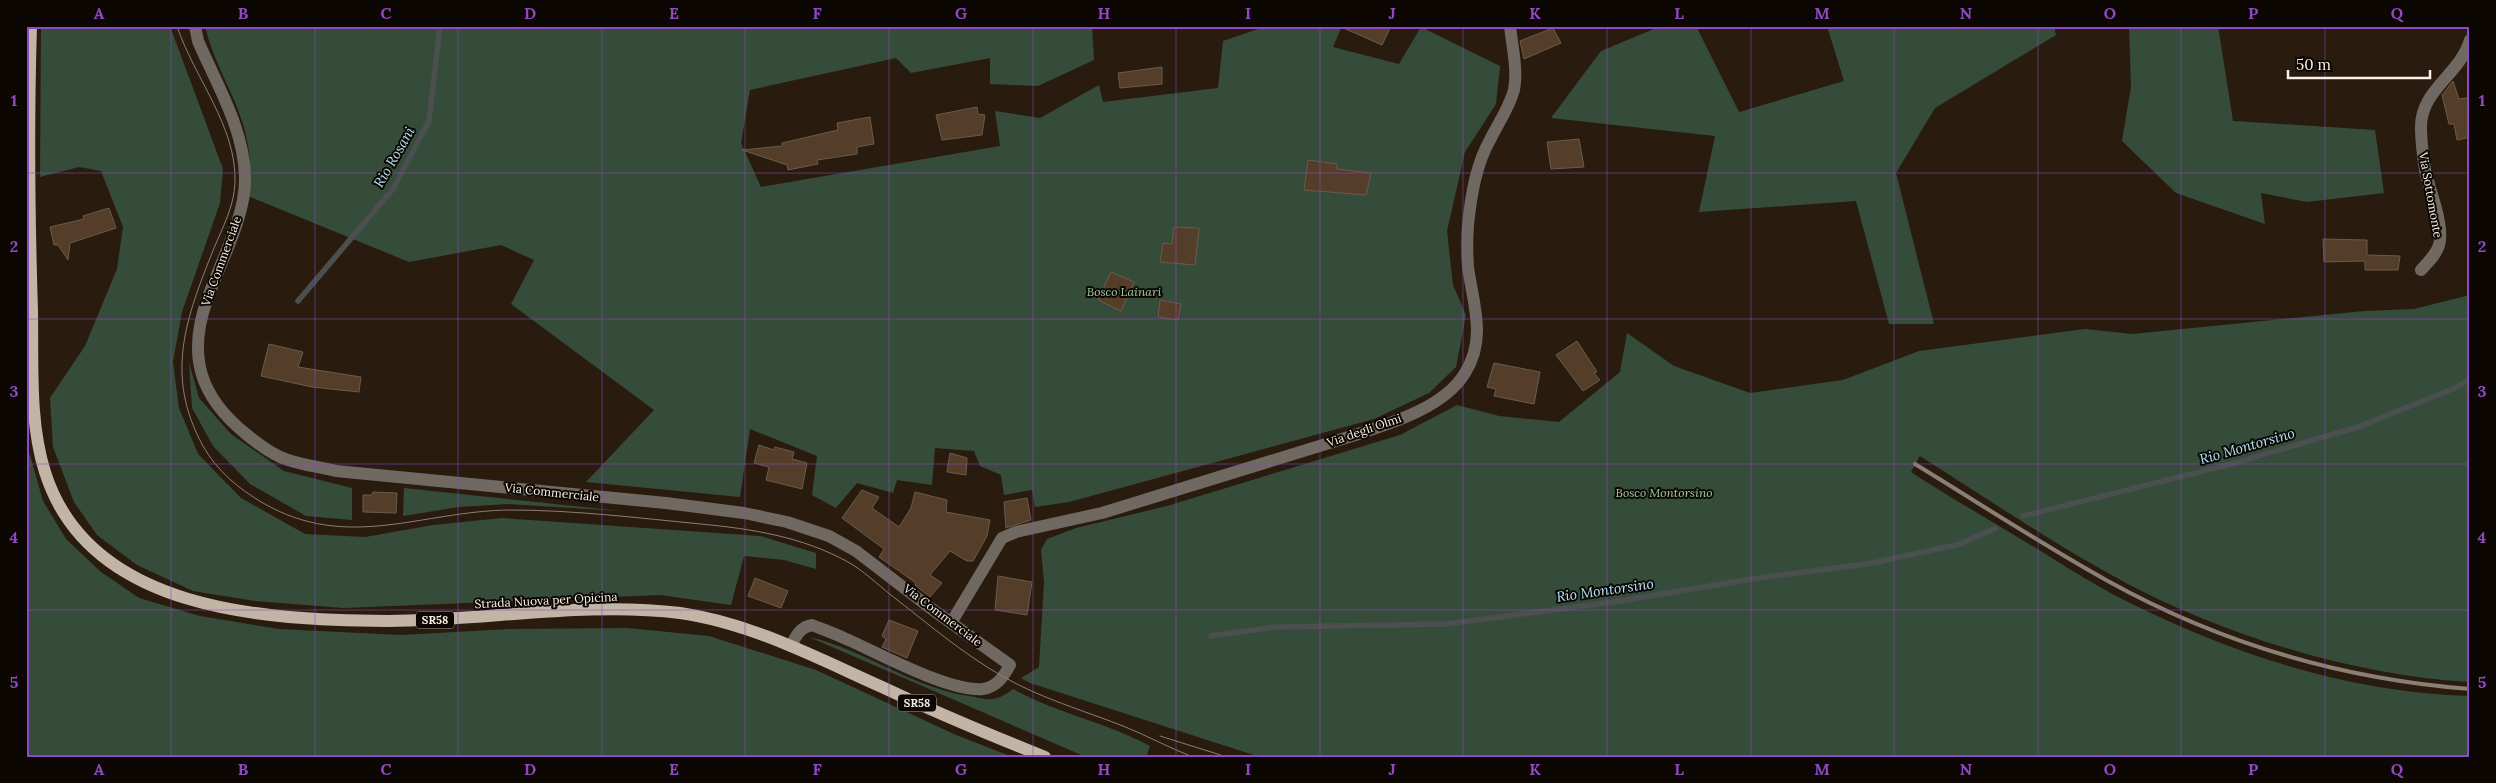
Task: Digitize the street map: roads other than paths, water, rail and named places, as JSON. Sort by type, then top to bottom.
[{"type":"main road","name":"Strada Nuova per Opicina","points":[[31,26],[30,389],[44,470],[62,510],[90,545],[106,559],[140,581],[182,598],[256,612],[355,621],[430,620],[605,609],[643,610],[713,620],[749,630],[791,646],[925,707],[1045,757]]},
{"type":"street","name":"Via Commerciale","points":[[195,26],[198,41],[237,128],[243,151],[245,178],[243,200],[201,320],[198,359],[201,378],[212,400],[234,425],[260,445],[286,459],[336,471],[666,503],[744,513],[787,522],[829,536],[856,551],[1010,665],[1004,677],[994,686],[982,689],[956,685],[888,659],[812,625],[805,626],[798,632],[791,646]]},
{"type":"street","name":"Via degli Olmi","points":[[951,623],[1002,538],[1016,532],[1124,506],[1393,423],[1448,394],[1465,373],[1475,352],[1479,329],[1468,266],[1470,212],[1474,183],[1482,159],[1491,138],[1502,120],[1514,88],[1510,26]]},
{"type":"street","name":"Via Sottomonte","points":[[2421,270],[2432,258],[2440,244],[2440,230],[2425,170],[2421,127],[2422,112],[2435,89],[2463,59],[2470,40]]},
{"type":"waterway","name":"Rio Rosani","points":[[298,301],[393,189],[429,121],[440,26]]},
{"type":"waterway","name":"Rio Montorsino","points":[[2023,516],[2231,464],[2358,427],[2455,388],[2470,379]]},
{"type":"waterway","name":"Rio Montorsino","points":[[1211,636],[1275,627],[1446,624],[1613,602],[1752,579],[1873,563],[1960,544],[1996,528]]},
{"type":"tram line","points":[[177,26],[184,45],[222,122],[234,162],[235,183],[230,208],[195,298],[188,323],[183,347],[184,395],[191,420],[203,446],[229,479],[245,492],[263,503],[294,517],[325,525],[355,527],[385,525],[477,512],[534,510],[720,526],[795,540],[831,553],[865,573],[973,658],[1016,684],[1140,733],[1193,757]]},
{"type":"tram line","points":[[1160,736],[1227,757]]},
{"type":"railway","points":[[1915,464],[2106,580],[2192,622],[2237,640],[2328,667],[2375,677],[2470,689]]},
{"type":"park label","name":"Bosco Lainari","points":[[1124,291]]},
{"type":"park label","name":"Bosco Montorsino","points":[[1664,492]]}]
